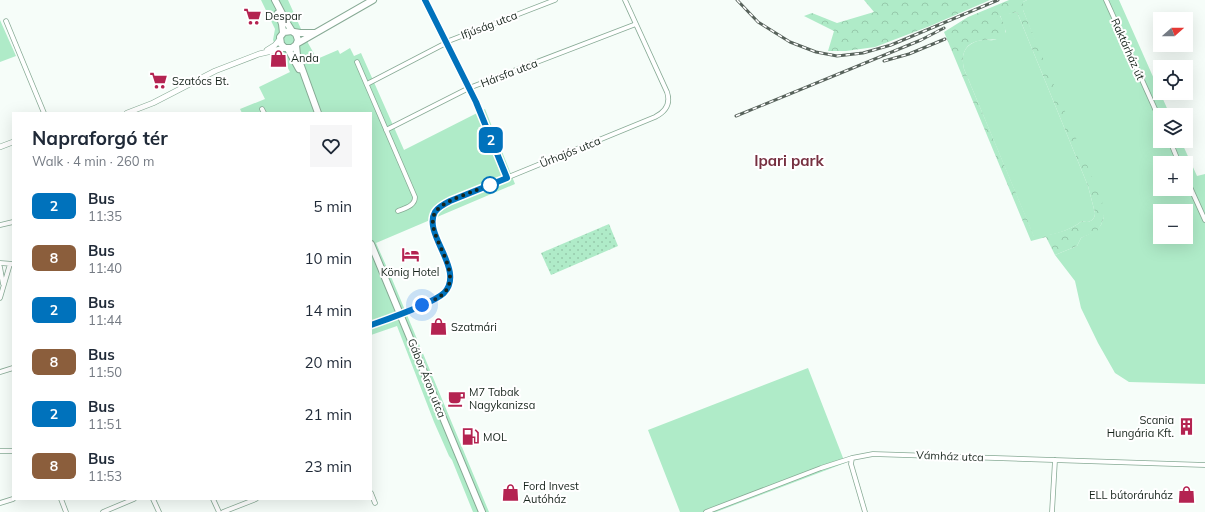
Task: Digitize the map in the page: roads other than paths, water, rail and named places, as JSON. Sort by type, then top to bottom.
[{"type":"main road","points":[[275,0],[298,37],[297,55],[318,112]]},
{"type":"main road","points":[[275,0],[282,24],[281,44],[287,48],[293,56],[315,104]]},
{"type":"main road","points":[[287,48],[292,48],[373,0]]},
{"type":"main road","points":[[281,36],[286,31],[315,33]]},
{"type":"main road","name":"Gábor Áron utca","points":[[372,246],[482,512]]},
{"type":"street","points":[[425,0],[469,88],[507,178]]},
{"type":"street","name":"Ifjúság utca","points":[[367,84],[446,42],[555,0]]},
{"type":"street","name":"Űrhajós utca","points":[[401,314],[436,298],[445,292],[451,279],[433,225],[434,214],[441,206],[648,120],[664,111],[668,102],[667,92],[625,0]]},
{"type":"street","name":"Raktárház út","points":[[1106,0],[1155,108]]},
{"type":"street","points":[[6,21],[44,112]]},
{"type":"street","name":"Hársfa utca","points":[[386,130],[469,88],[636,24]]},
{"type":"street","points":[[130,112],[153,103],[209,74],[259,54],[275,45],[281,36]]},
{"type":"street","points":[[259,54],[287,48]]},
{"type":"street","points":[[358,62],[415,200],[413,204],[398,211]]},
{"type":"street","points":[[0,147],[12,142]]},
{"type":"street","points":[[1193,193],[1205,220]]},
{"type":"street","points":[[0,225],[12,222]]},
{"type":"street","points":[[0,263],[12,264],[0,298]]},
{"type":"street","points":[[0,267],[3,288]]},
{"type":"street","points":[[372,325],[401,314]]},
{"type":"street","points":[[0,372],[12,368]]},
{"type":"street","points":[[0,451],[12,451]]},
{"type":"street","name":"Vámház utca","points":[[706,512],[821,468],[852,458],[879,454],[1205,464]]},
{"type":"street","points":[[852,458],[851,464],[864,512]]},
{"type":"street","points":[[1052,512],[1055,460]]},
{"type":"street","points":[[372,496],[375,503]]},
{"type":"street","points":[[0,503],[12,500]]},
{"type":"street","points":[[62,500],[66,512]]},
{"type":"street","points":[[105,512],[132,500]]},
{"type":"street","points":[[153,500],[159,512]]},
{"type":"street","points":[[214,500],[219,512]]},
{"type":"street","points":[[222,512],[253,500]]},
{"type":"railway","points":[[737,0],[758,22],[790,42],[816,52],[837,56],[863,53],[891,45],[998,0]]},
{"type":"railway","points":[[736,116],[921,40],[944,28]]},
{"type":"railway","points":[[884,61],[909,54],[945,39]]},
{"type":"place","name":"Despar","points":[[252,16]]},
{"type":"place","name":"Anda","points":[[278,58]]},
{"type":"place","name":"Szatócs Bt.","points":[[159,81]]},
{"type":"place","name":"König Hotel","points":[[410,254]]},
{"type":"place","name":"Szatmári","points":[[438,327]]},
{"type":"place","name":"M7 Tabak Nagykanizsa","points":[[456,398]]},
{"type":"place","name":"Scania Hungária Kft.","points":[[1187,426]]},
{"type":"place","name":"MOL","points":[[470,437]]},
{"type":"place","name":"Ford Invest Autóház","points":[[510,492]]},
{"type":"place","name":"ELL bútoráruház","points":[[1186,495]]},
{"type":"district","name":"Ipari park","points":[[789,161]]}]
